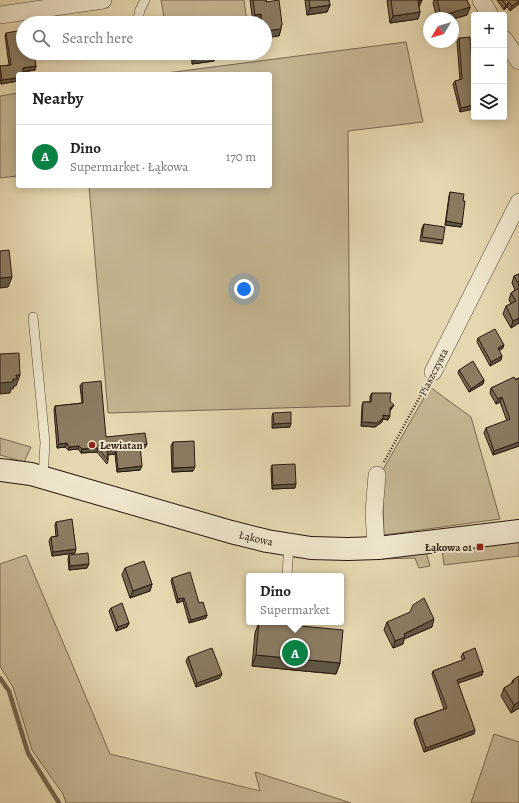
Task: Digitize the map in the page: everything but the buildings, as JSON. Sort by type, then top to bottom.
[{"type":"street","points":[[0,15],[103,0]]},
{"type":"street","points":[[480,0],[488,12]]},
{"type":"street","points":[[507,43],[519,61]]},
{"type":"street","name":"Piaszczysta","points":[[433,372],[519,202]]},
{"type":"street","name":"Łąkowa","points":[[0,470],[43,477],[231,532],[267,541],[311,548],[376,548],[519,531]]},
{"type":"street","points":[[376,548],[374,512],[377,475]]},
{"type":"lane","points":[[139,16],[145,0]]},
{"type":"lane","points":[[33,318],[45,443],[43,477]]},
{"type":"lane","points":[[287,573],[289,544]]},
{"type":"path","name":"Piaszczysta","points":[[377,475],[433,372]]},
{"type":"shaded area","points":[[161,0],[244,0],[246,16],[164,16]]},
{"type":"shaded area","points":[[406,42],[423,122],[348,131],[350,406],[108,413],[89,188],[272,188],[272,72],[174,72]]},
{"type":"shaded area","points":[[16,93],[16,176],[0,178],[0,96]]},
{"type":"shaded area","points":[[430,387],[471,417],[500,519],[384,535],[380,475]]},
{"type":"shaded area","points":[[0,438],[31,447],[24,462],[0,455]]},
{"type":"shaded area","points":[[519,541],[519,556],[444,565],[442,549],[462,546],[463,549]]},
{"type":"shaded area","points":[[426,552],[430,566],[419,568],[415,558],[382,559]]},
{"type":"shaded area","points":[[26,555],[110,754],[260,791],[255,772],[351,803],[66,803],[63,794],[32,750],[13,687],[0,666],[0,564]]},
{"type":"shaded area","points":[[494,734],[519,742],[519,803],[471,803]]},
{"type":"waterway","points":[[0,678],[9,691],[28,753],[59,803]]},
{"type":"place","name":"Lewiatan","points":[[92,445]]},
{"type":"place","name":"Łąkowa 01","points":[[480,547]]},
{"type":"place","name":"Dino","points":[[295,653]]}]
